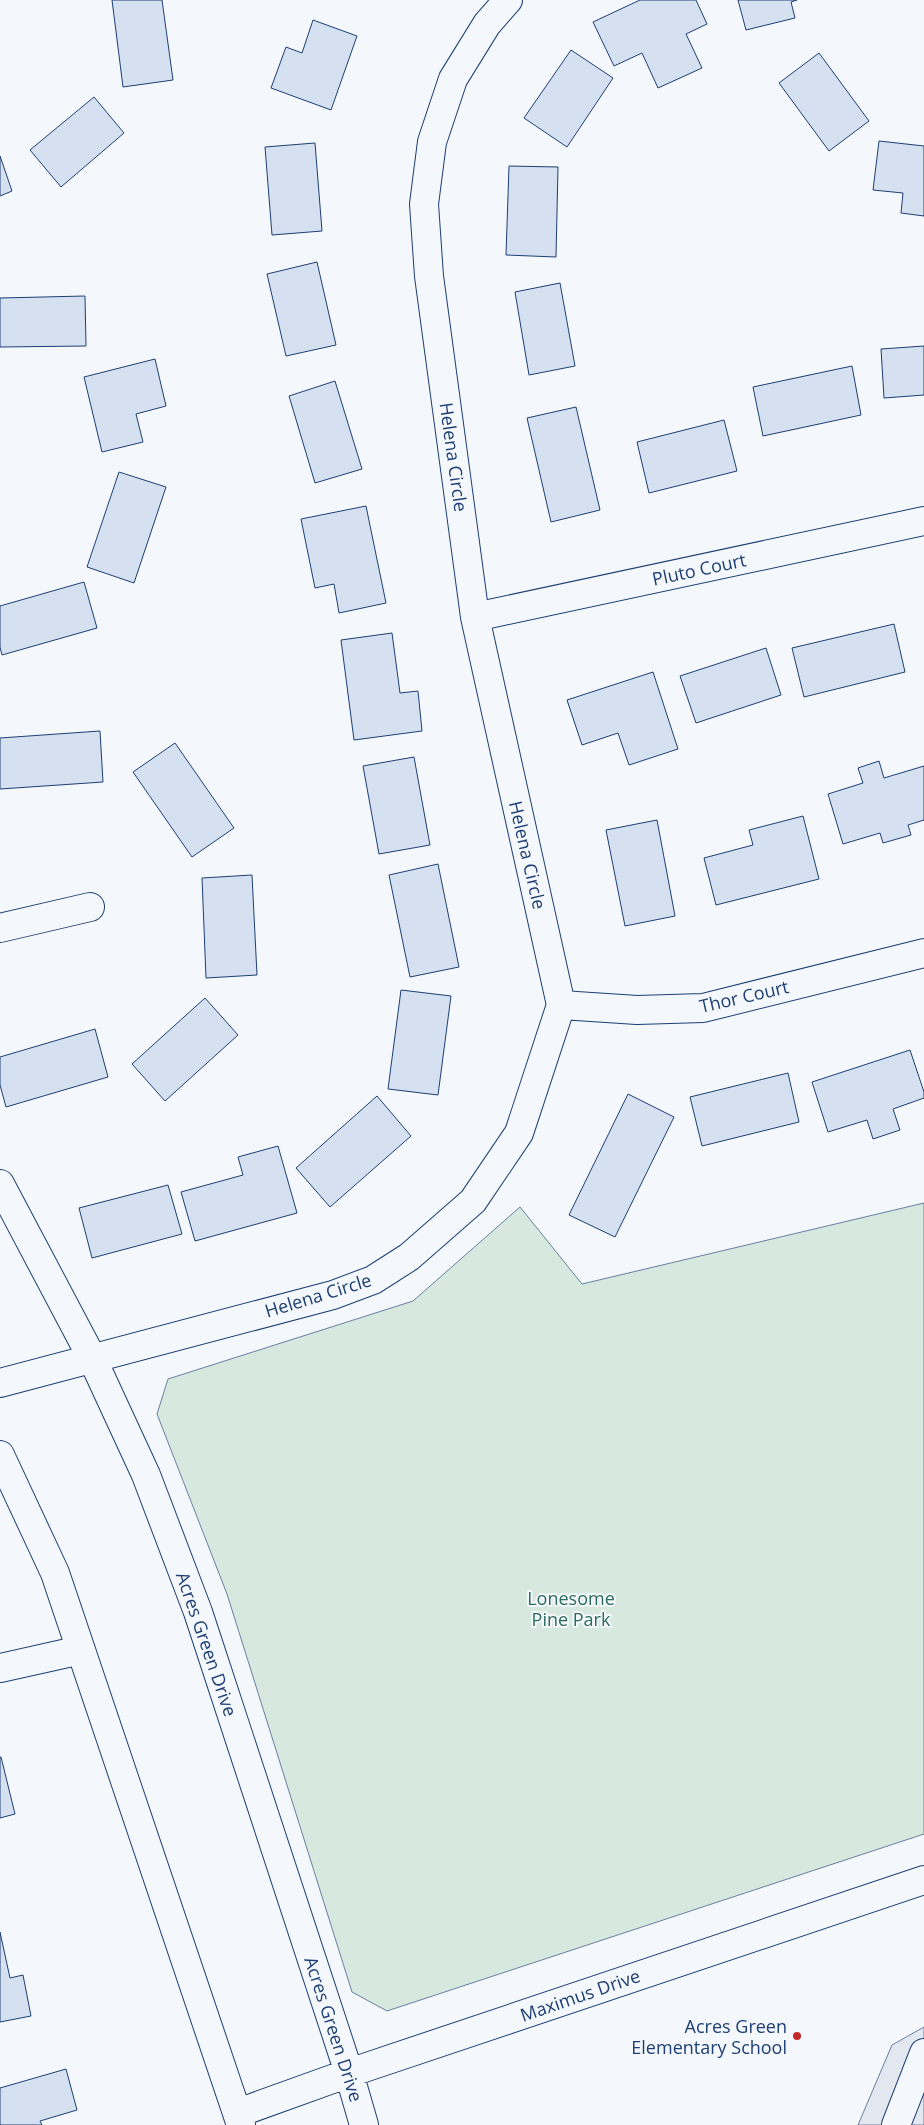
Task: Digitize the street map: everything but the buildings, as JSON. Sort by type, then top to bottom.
[{"type":"street","name":"Helena Circle","points":[[0,1383],[333,1295],[373,1280],[409,1257],[473,1201],[519,1133],[561,1005],[475,617],[429,276],[424,204],[432,142],[453,79],[487,24],[508,0]]},
{"type":"street","name":"Pluto Court","points":[[475,617],[924,521]]},
{"type":"street","points":[[0,928],[90,907]]},
{"type":"street","name":"Thor Court","points":[[561,1005],[637,1010],[703,1008],[924,953]]},
{"type":"street","name":"Acres Green Drive","points":[[0,1184],[92,1358],[146,1474],[198,1612],[350,2073],[364,2125]]},
{"type":"street","points":[[0,1455],[56,1573],[240,2119]]},
{"type":"street","points":[[0,1668],[81,1650]]},
{"type":"street","name":"Maximus Drive","points":[[240,2119],[350,2073],[924,1880]]},
{"type":"street","points":[[896,2125],[924,2053]]},
{"type":"green space","name":"Lonesome Pine Park","points":[[924,1203],[924,1834],[387,2011],[352,1992],[227,1594],[157,1414],[168,1379],[413,1301],[520,1207],[582,1284]]},
{"type":"shaded area","points":[[924,2027],[924,2125],[858,2125],[892,2045]]},
{"type":"place","name":"Acres Green Elementary School","points":[[797,2036]]}]
